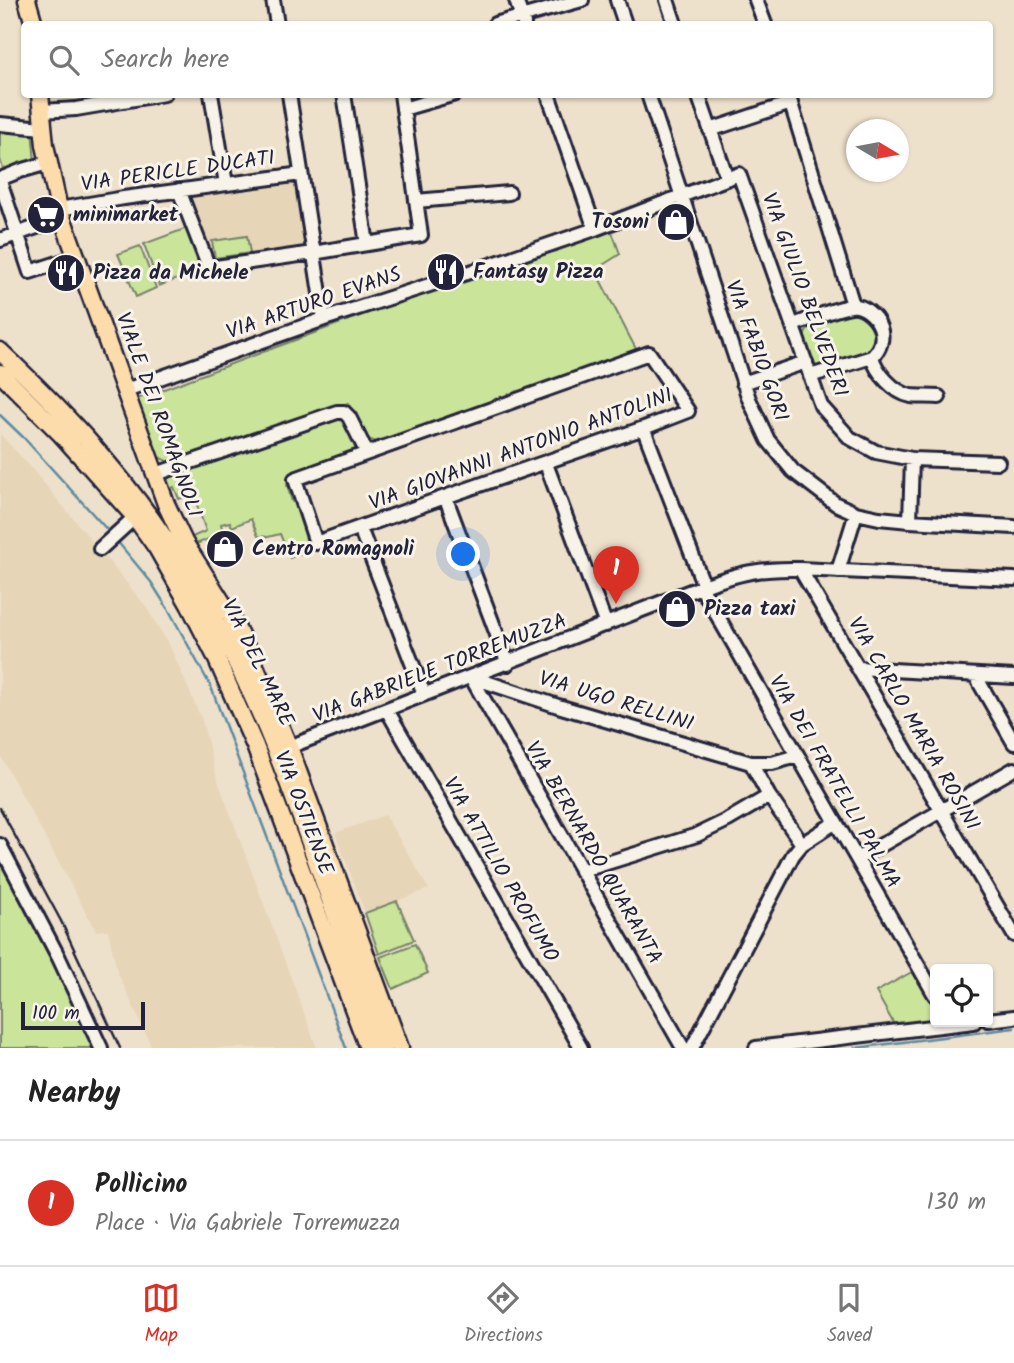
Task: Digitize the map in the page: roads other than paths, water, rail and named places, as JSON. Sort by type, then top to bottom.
[{"type":"main road","points":[[27,0],[33,21]]},
{"type":"main road","name":"VIALE DEI ROMAGNOLI","points":[[41,103],[48,163],[61,213],[166,504],[180,535],[230,615],[247,648],[289,747],[400,1048]]},
{"type":"main road","name":"VIA DEL MARE","points":[[0,351],[38,387],[137,499],[174,552],[215,621],[243,674],[299,811],[384,1048]]},
{"type":"main road","name":"VIA OSTIENSE","points":[[0,373],[60,433],[135,517],[157,548],[194,614],[245,722],[368,1048]]},
{"type":"street","points":[[273,0],[276,21]]},
{"type":"street","points":[[516,0],[522,20],[582,0]]},
{"type":"street","points":[[617,0],[624,21]]},
{"type":"street","points":[[667,0],[674,21]]},
{"type":"street","points":[[756,0],[764,21]]},
{"type":"street","points":[[41,103],[75,109],[140,98]]},
{"type":"street","points":[[212,98],[226,184]]},
{"type":"street","points":[[290,98],[324,319]]},
{"type":"street","points":[[345,98],[367,244]]},
{"type":"street","points":[[179,190],[209,268],[421,235],[402,98]]},
{"type":"street","points":[[403,109],[442,98]]},
{"type":"street","points":[[549,98],[594,229]]},
{"type":"street","name":"VIA FABIO GORI","points":[[649,98],[749,399],[768,440],[793,471],[836,504],[856,513],[910,521],[1014,527]]},
{"type":"street","name":"VIA GIULIO BELVEDERI","points":[[699,98],[710,130],[733,176],[793,325],[821,406],[850,438],[876,452],[912,459],[998,462]]},
{"type":"street","points":[[710,130],[789,99],[853,305]]},
{"type":"street","points":[[0,124],[43,128]]},
{"type":"street","points":[[48,163],[0,180],[30,272],[76,257]]},
{"type":"street","name":"VIA PERICLE DUCATI","points":[[0,240],[17,235],[61,213],[179,190],[301,174]]},
{"type":"street","name":"VIA ARTURO EVANS","points":[[126,390],[324,319],[594,229],[733,176]]},
{"type":"street","points":[[416,201],[509,193]]},
{"type":"street","points":[[793,325],[853,305],[870,313],[881,328],[881,343],[872,357],[810,376]]},
{"type":"street","name":"VIA GIOVANNI ANTONIO ANTOLINI","points":[[649,353],[688,411],[316,543],[295,479],[367,453],[649,353]]},
{"type":"street","points":[[872,357],[886,379],[901,392],[911,396],[939,397]]},
{"type":"street","points":[[743,383],[806,362]]},
{"type":"street","points":[[156,474],[337,412],[344,412],[349,417],[367,453]]},
{"type":"street","name":"VIA DEI FRATELLI PALMA","points":[[646,435],[702,587],[930,987]]},
{"type":"street","points":[[910,521],[912,459]]},
{"type":"street","points":[[548,469],[606,625]]},
{"type":"street","points":[[448,504],[508,664]]},
{"type":"street","points":[[838,571],[856,513]]},
{"type":"street","points":[[104,546],[135,517]]},
{"type":"street","points":[[363,536],[424,694]]},
{"type":"street","name":"VIA GABRIELE TORREMUZZA","points":[[289,747],[702,587],[758,569],[1014,579]]},
{"type":"street","name":"VIA CARLO MARIA ROSINI","points":[[800,569],[1012,928]]},
{"type":"street","points":[[858,668],[1014,677]]},
{"type":"street","points":[[975,675],[1014,743]]},
{"type":"street","name":"VIA UGO RELLINI","points":[[471,677],[558,706],[751,763]]},
{"type":"street","name":"VIA BERNARDO QUARANTA","points":[[471,677],[683,1048]]},
{"type":"street","name":"VIA ATTILIO PROFUMO","points":[[387,710],[581,1048]]},
{"type":"street","points":[[797,756],[772,763],[751,763],[769,796],[802,844]]},
{"type":"street","points":[[857,859],[1014,769]]},
{"type":"street","points":[[581,871],[696,835],[769,796]]},
{"type":"street","points":[[692,1048],[793,855],[802,844],[836,822]]},
{"type":"street","points":[[0,845],[59,958],[101,1048]]},
{"type":"street","points":[[993,1019],[1014,1017]]},
{"type":"street","points":[[756,1048],[930,1026]]},
{"type":"waterway","points":[[0,415],[110,533]]},
{"type":"waterway","points":[[117,541],[151,582],[211,687],[346,1048]]},
{"type":"waterway","points":[[856,1048],[1014,1028]]},
{"type":"railway","points":[[0,808],[61,921],[120,1048]]},
{"type":"place","name":"minimarket","points":[[46,215]]},
{"type":"place","name":"Tosoni","points":[[676,222]]},
{"type":"place","name":"Fantasy Pizza","points":[[446,272]]},
{"type":"place","name":"Pizza da Michele","points":[[66,273]]},
{"type":"place","name":"Centro Romagnoli","points":[[225,549]]},
{"type":"place","name":"Pollicino","points":[[616,604]]},
{"type":"place","name":"Pizza taxi","points":[[677,609]]}]
